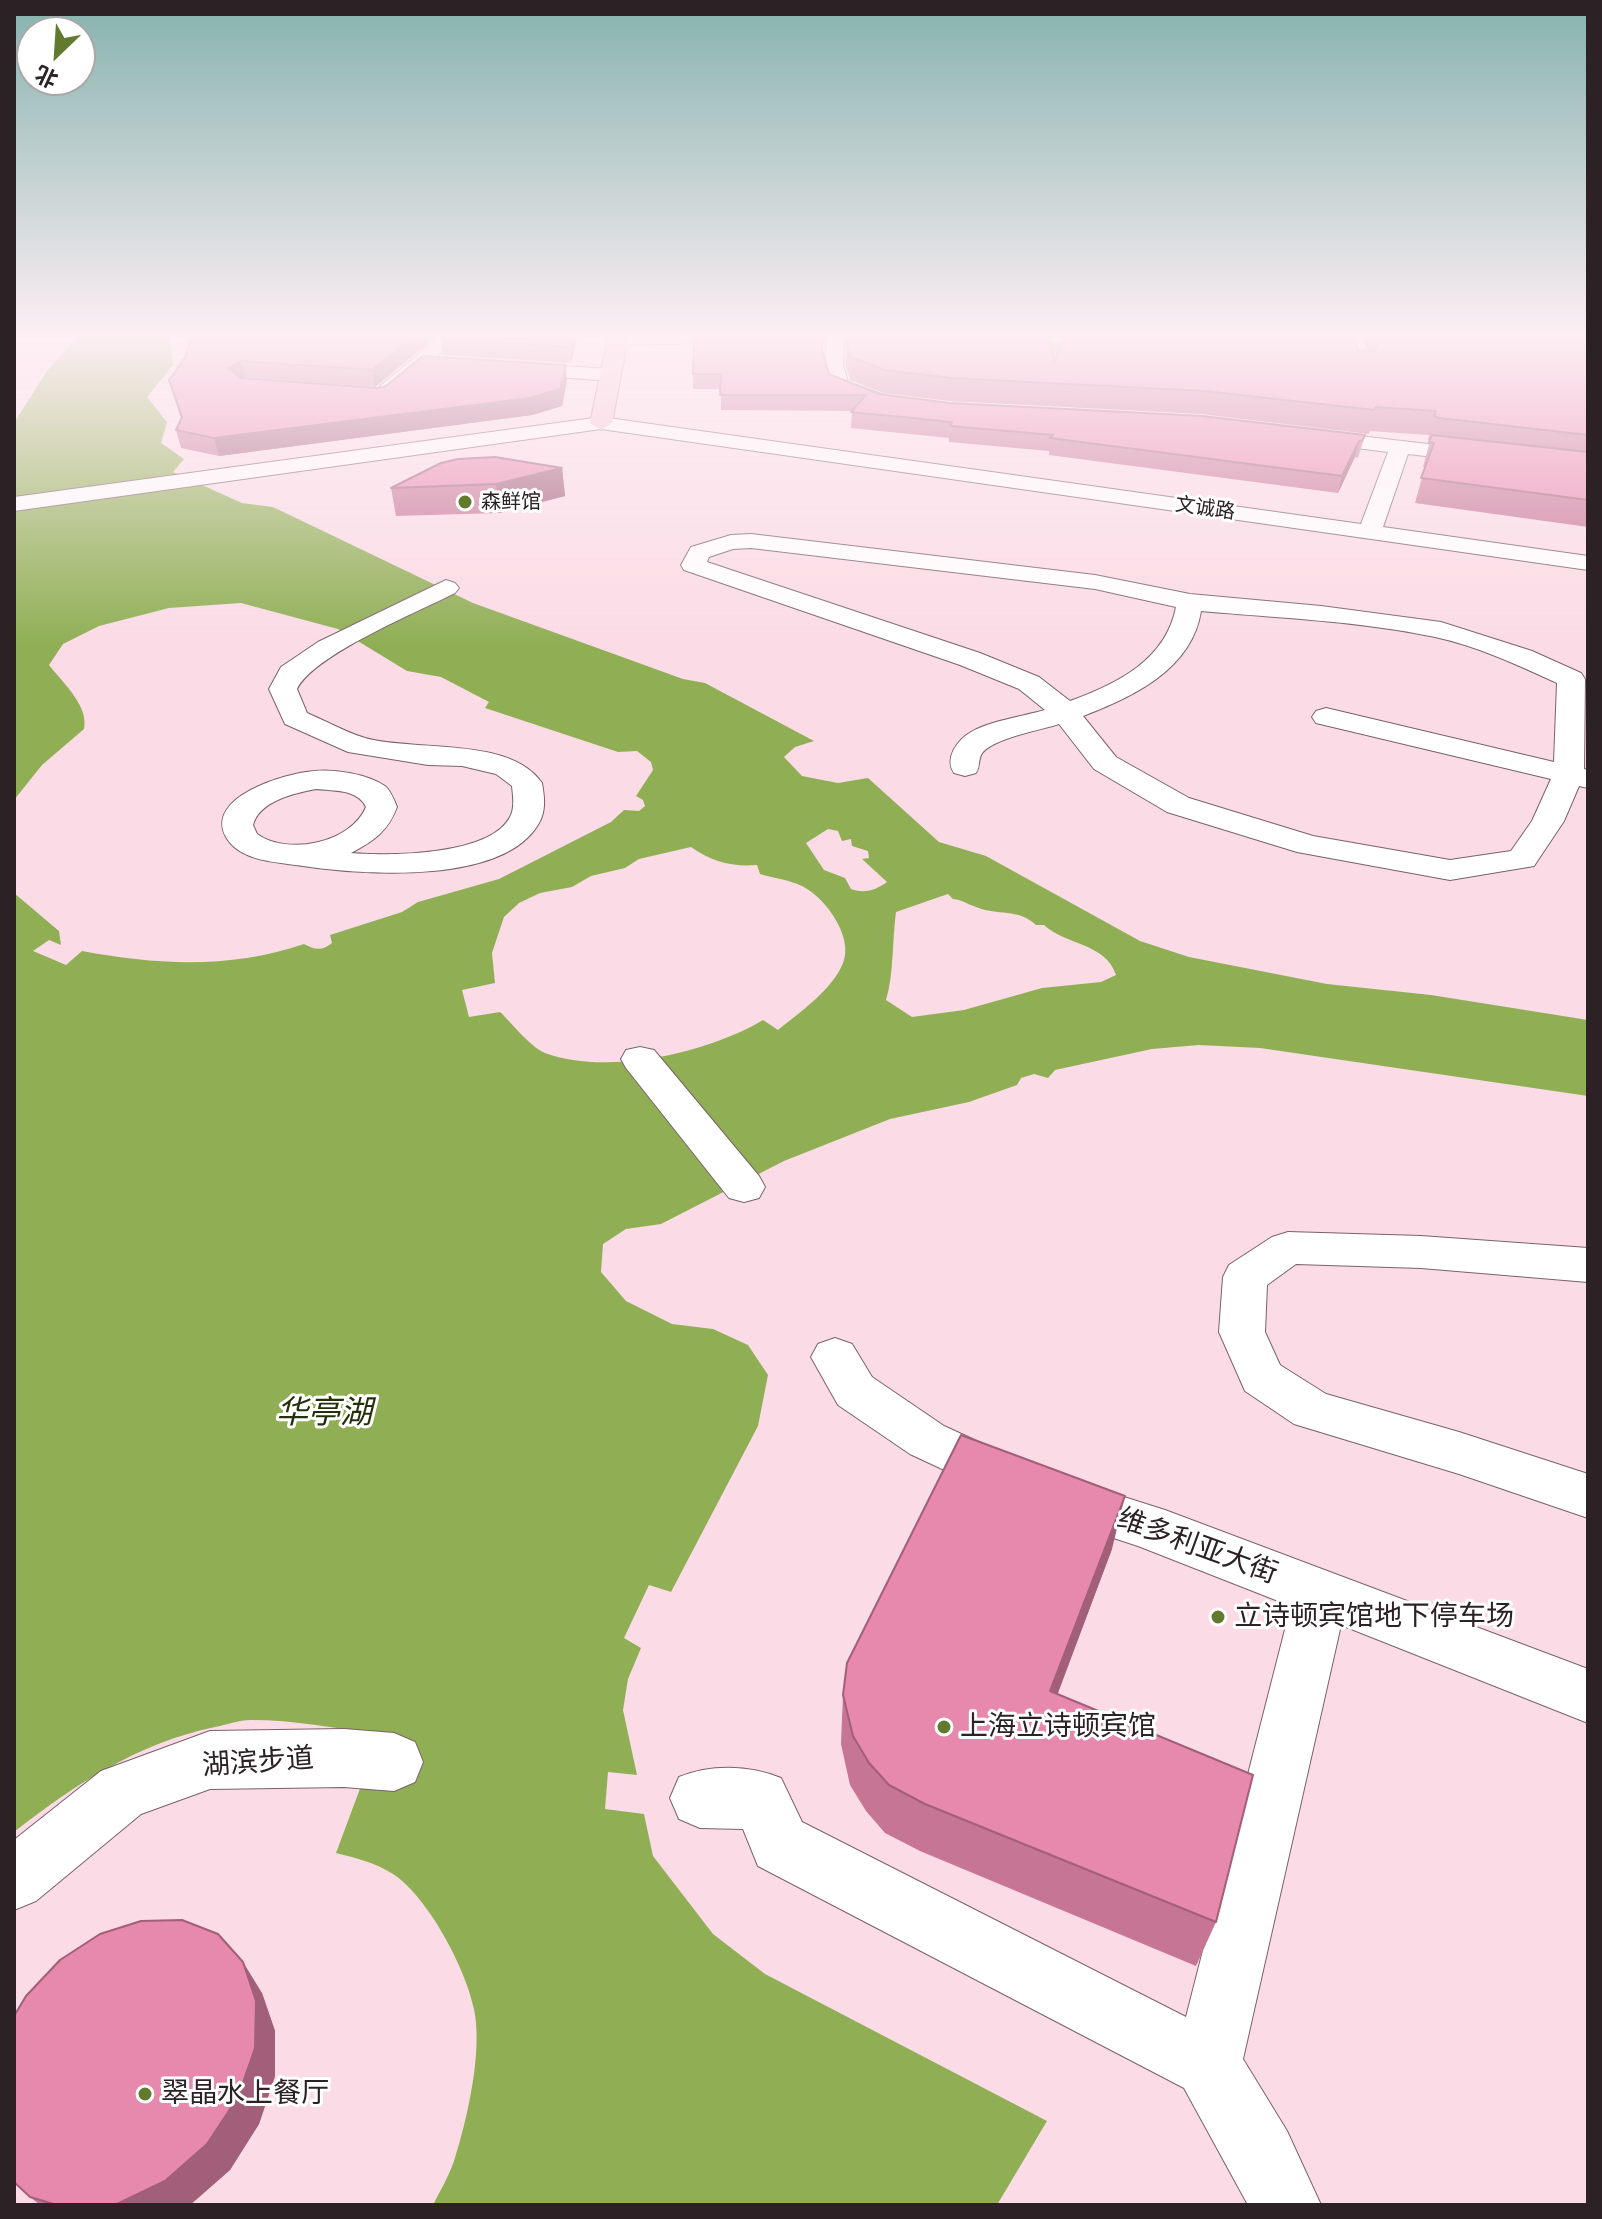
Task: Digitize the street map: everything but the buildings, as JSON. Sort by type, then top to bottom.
[{"type":"street","name":"文诚路","points":[[14,504],[504,437]]},
{"type":"street","name":"文诚路","points":[[697,437],[1588,563]]},
{"type":"street","points":[[1315,437],[1588,469]]},
{"type":"street","points":[[1370,532],[1400,447]]},
{"type":"street","points":[[751,541],[1095,582],[1190,602],[1321,614],[1441,630],[1579,680],[1578,777],[1522,859],[1450,870],[1308,845],[1178,805],[1105,763],[1064,711],[1029,683],[970,659],[693,565],[699,552],[731,542],[751,541]]},
{"type":"street","points":[[287,854],[355,864],[392,866],[435,863],[469,855],[512,836],[528,814],[531,803],[527,783],[507,768],[462,757],[428,756],[358,746],[295,718],[283,689],[291,673],[349,636],[446,588]]},
{"type":"street","points":[[965,767],[966,754],[981,738],[1127,687],[1165,659],[1184,632],[1190,602]]},
{"type":"street","points":[[1326,717],[1578,777]]},
{"type":"street","points":[[640,1059],[744,1187]]},
{"type":"street","points":[[1588,1265],[1421,1252],[1288,1248],[1245,1277],[1242,1332],[1262,1378],[1311,1410],[1459,1453],[1588,1496]]},
{"type":"street","name":"维多利亚大街","points":[[835,1357],[855,1391],[927,1440],[1033,1490],[1147,1526],[1588,1696]]},
{"type":"street","points":[[1208,2064],[1321,1593]]},
{"type":"street","name":"湖滨步道","points":[[14,1879],[122,1792],[210,1760],[344,1758],[394,1762]]},
{"type":"street","points":[[700,1798],[760,1799],[780,1844],[1208,2064],[1262,2156],[1285,2205]]},
{"type":"water","name":"华亭湖","points":[[14,437],[163,437],[161,443],[184,459],[173,472],[242,503],[273,507],[473,603],[683,679],[705,683],[814,741],[795,747],[784,757],[802,776],[838,783],[868,778],[939,842],[986,856],[1140,941],[1189,957],[1327,984],[1431,995],[1588,1020],[1588,1096],[1260,1048],[1199,1045],[1152,1049],[1055,1070],[1048,1078],[1034,1074],[1021,1078],[1017,1085],[969,1102],[890,1119],[784,1161],[661,1224],[626,1229],[603,1244],[601,1272],[626,1301],[672,1324],[713,1329],[748,1345],[768,1375],[758,1426],[671,1592],[649,1585],[624,1638],[641,1648],[628,1679],[623,1710],[637,1775],[608,1772],[605,1809],[644,1814],[653,1856],[713,1934],[765,1974],[1047,2121],[997,2205],[433,2205],[452,2167],[464,2126],[475,2065],[476,2026],[463,1974],[444,1935],[419,1899],[386,1870],[336,1853],[380,1735],[267,1720],[237,1722],[187,1734],[108,1768],[14,1832],[14,893],[59,931],[61,945],[49,940],[33,951],[66,965],[82,951],[166,962],[194,962],[249,958],[304,944],[322,948],[332,943],[330,935],[402,912],[418,902],[499,879],[611,822],[624,810],[639,811],[645,806],[643,800],[636,796],[653,770],[651,762],[637,751],[618,752],[485,708],[489,702],[441,677],[407,671],[338,629],[241,603],[169,608],[99,626],[63,644],[49,665],[79,703],[85,720],[84,729],[42,765],[14,800]],"holes":[[[828,829],[838,831],[842,841],[851,839],[852,846],[868,851],[869,858],[862,859],[887,882],[861,891],[851,889],[845,878],[824,870],[806,843]],[[691,847],[722,862],[757,865],[760,874],[802,886],[828,908],[841,930],[845,953],[838,973],[815,1000],[778,1030],[763,1020],[740,1032],[686,1051],[657,1058],[597,1062],[570,1060],[539,1050],[500,1012],[469,1017],[462,990],[495,983],[492,953],[504,917],[519,903],[540,893],[572,887],[591,876],[625,868],[639,859]],[[948,894],[953,899],[984,910],[1015,914],[1036,925],[1044,925],[1103,956],[1116,975],[1101,982],[1042,988],[964,1010],[912,1017],[886,1000],[896,912]]]},
{"type":"place","name":"森鲜馆","points":[[465,502]]},
{"type":"place","name":"立诗顿宾馆地下停车场","points":[[1218,1617]]},
{"type":"place","name":"上海立诗顿宾馆","points":[[944,1727]]},
{"type":"place","name":"翠晶水上餐厅","points":[[145,2094]]}]
